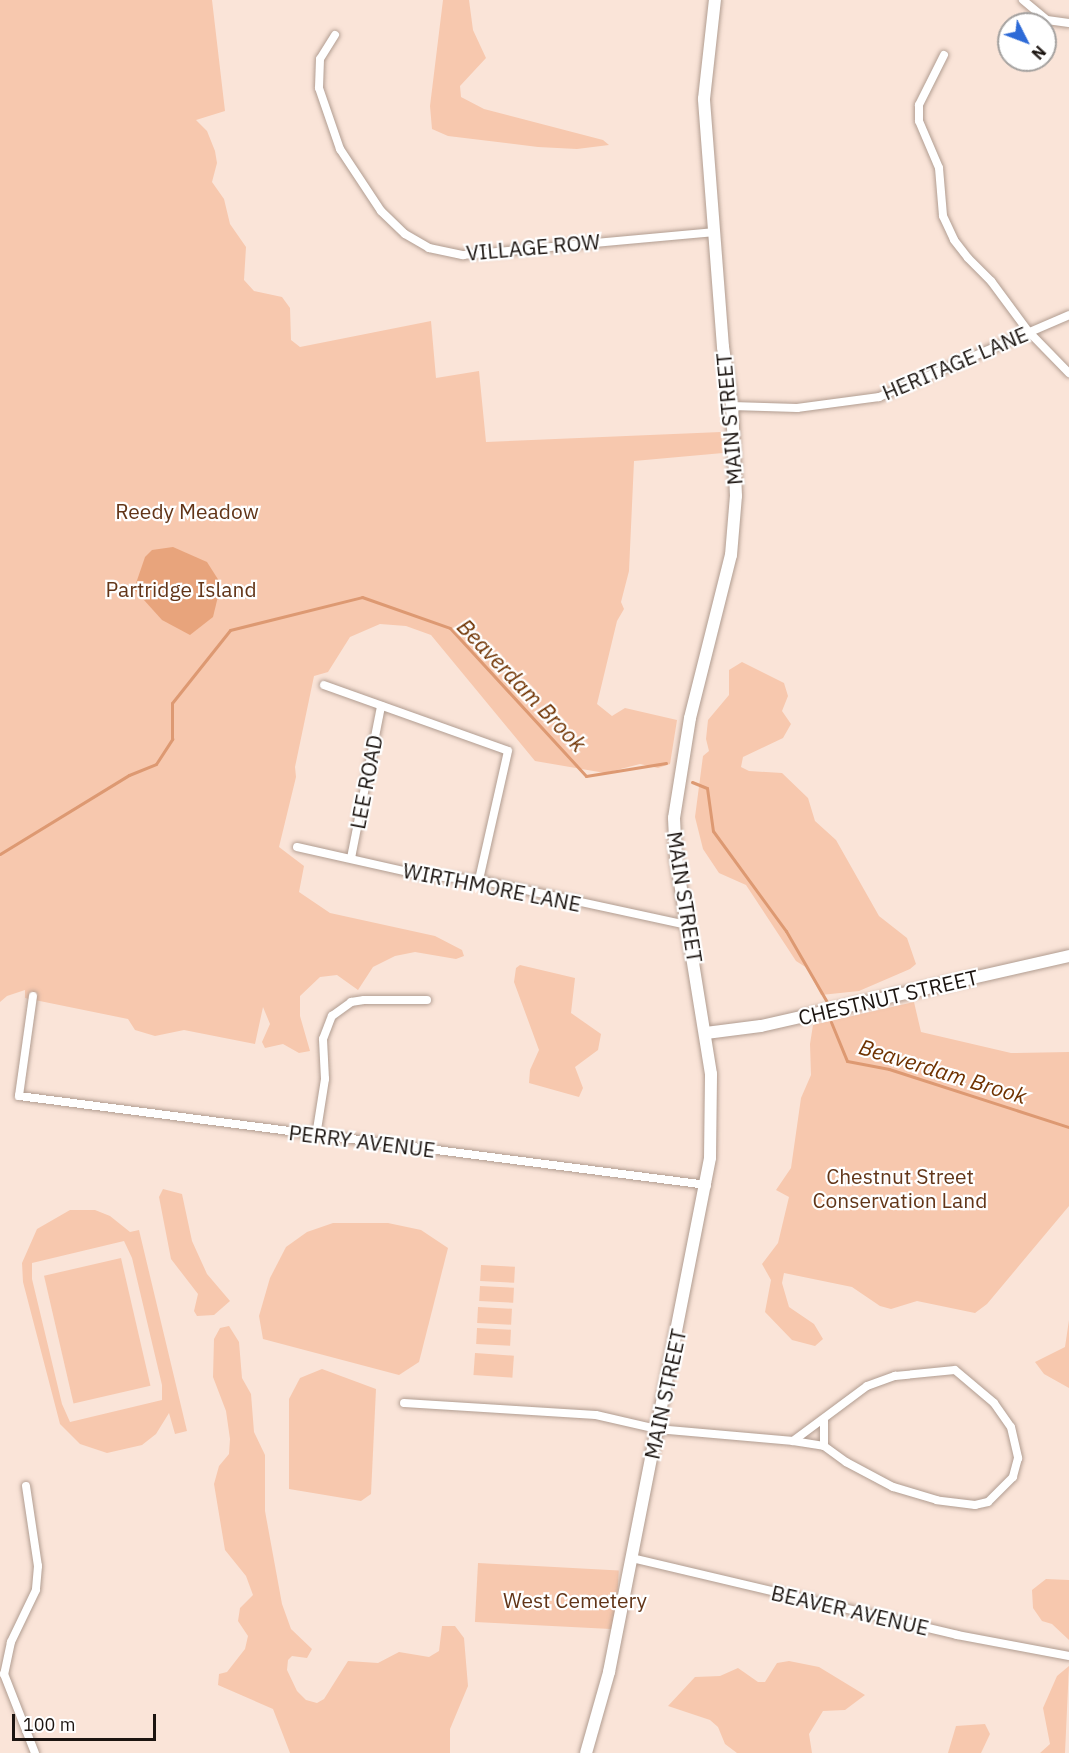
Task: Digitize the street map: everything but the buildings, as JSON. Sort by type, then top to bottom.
[{"type":"street","name":"MAIN STREET","points":[[586,1753],[609,1672],[707,1185],[712,1120],[706,1033],[676,858],[674,818],[690,718],[731,555],[736,496],[732,406],[723,347],[704,99],[715,0]]},
{"type":"street","points":[[1023,0],[1047,20],[1069,23]]},
{"type":"street","name":"VILLAGE ROW","points":[[335,35],[320,59],[319,88],[340,149],[381,211],[405,234],[429,248],[463,255],[714,232]]},
{"type":"street","points":[[944,55],[918,105],[919,121],[939,168],[943,216],[954,240],[991,280],[1028,331],[1069,373]]},
{"type":"street","name":"HERITAGE LANE","points":[[732,406],[807,407],[879,397],[1069,315]]},
{"type":"street","points":[[324,686],[415,716],[508,751],[479,880]]},
{"type":"street","name":"LEE ROAD","points":[[351,858],[381,706]]},
{"type":"street","name":"WIRTHMORE LANE","points":[[297,847],[421,875],[479,880],[688,925]]},
{"type":"street","name":"CHESTNUT STREET","points":[[706,1033],[772,1024],[1069,956]]},
{"type":"street","name":"PERRY AVENUE","points":[[33,996],[19,1096],[707,1185]]},
{"type":"street","points":[[316,1136],[325,1079],[323,1039],[332,1016],[357,1001],[427,1000]]},
{"type":"street","points":[[404,1403],[596,1415],[657,1429],[793,1441],[824,1446],[893,1487],[937,1500],[975,1505],[999,1494],[1012,1477],[1018,1458],[1011,1427],[994,1402],[955,1370],[895,1376],[867,1386],[793,1441]]},
{"type":"street","points":[[824,1420],[824,1446]]},
{"type":"street","points":[[26,1486],[38,1566],[36,1590],[11,1642],[4,1674],[35,1753]]},
{"type":"street","name":"BEAVER AVENUE","points":[[632,1558],[957,1635],[1069,1656]]},
{"type":"green space","name":"Reedy Meadow","points":[[0,0],[212,0],[225,111],[196,120],[207,131],[215,151],[217,163],[212,182],[224,199],[230,224],[246,247],[244,280],[254,291],[282,297],[290,308],[291,340],[300,347],[431,321],[436,378],[479,371],[486,442],[721,432],[723,453],[634,461],[629,571],[621,602],[624,609],[617,621],[597,704],[612,716],[625,708],[677,720],[670,764],[658,768],[640,764],[605,773],[535,761],[431,635],[406,626],[380,624],[350,637],[328,672],[314,676],[295,767],[296,777],[279,847],[304,866],[299,892],[330,913],[435,936],[462,950],[464,956],[456,959],[415,952],[395,956],[373,967],[358,990],[337,975],[320,977],[300,996],[300,1016],[310,1051],[299,1053],[283,1044],[265,1048],[262,1042],[270,1024],[263,1007],[255,1044],[184,1030],[155,1036],[135,1030],[128,1019],[25,998],[25,990],[7,996],[0,1002]]},
{"type":"green space","points":[[443,0],[469,0],[473,30],[486,58],[460,86],[461,97],[484,109],[603,140],[609,145],[577,149],[538,147],[448,136],[432,129],[430,106]]},
{"type":"green space","name":"Partridge Island","points":[[173,547],[207,562],[221,584],[213,617],[190,635],[162,620],[134,589],[145,557],[152,550]]},
{"type":"green space","points":[[742,662],[784,683],[788,696],[782,711],[791,724],[783,738],[743,757],[741,767],[749,771],[782,773],[808,798],[815,821],[836,840],[879,916],[907,938],[916,964],[910,969],[859,991],[821,995],[807,968],[796,961],[746,885],[719,873],[703,849],[695,817],[703,756],[709,751],[706,739],[708,720],[729,695],[729,670]]},
{"type":"green space","points":[[520,965],[575,978],[571,1013],[601,1034],[598,1050],[575,1067],[583,1088],[579,1097],[529,1083],[530,1070],[539,1050],[514,982],[516,968]]},
{"type":"green space","name":"Chestnut Street Conservation Land","points":[[914,1002],[921,1032],[1011,1053],[1069,1052],[1069,1206],[987,1304],[975,1313],[917,1301],[891,1309],[880,1306],[852,1287],[784,1273],[782,1283],[789,1307],[814,1324],[823,1339],[815,1346],[792,1340],[765,1312],[771,1280],[762,1264],[778,1243],[789,1197],[776,1190],[791,1168],[801,1098],[811,1075],[810,1044],[813,1025]]},
{"type":"green space","points":[[163,1189],[182,1194],[192,1241],[207,1274],[230,1301],[214,1315],[197,1316],[194,1311],[198,1294],[171,1259],[159,1197]]},
{"type":"green space","points":[[70,1210],[95,1210],[110,1216],[130,1232],[139,1230],[187,1431],[175,1434],[169,1413],[156,1434],[142,1445],[107,1453],[80,1444],[60,1424],[23,1282],[22,1263],[37,1229]],"holes":[[[124,1241],[132,1258],[162,1385],[162,1400],[70,1422],[62,1404],[32,1279],[32,1263]]]},
{"type":"green space","points":[[333,1223],[388,1223],[421,1230],[448,1248],[419,1362],[399,1375],[263,1339],[259,1316],[270,1278],[286,1247],[307,1232]]},
{"type":"green space","points":[[121,1258],[150,1386],[73,1403],[44,1276]]},
{"type":"green space","points":[[481,1265],[515,1267],[514,1283],[480,1281]]},
{"type":"green space","points":[[480,1286],[514,1288],[513,1303],[479,1301]]},
{"type":"green space","points":[[478,1307],[512,1309],[511,1325],[477,1323]]},
{"type":"green space","points":[[1069,1320],[1069,1388],[1044,1374],[1035,1362],[1065,1347]]},
{"type":"green space","points":[[229,1326],[239,1342],[242,1378],[251,1394],[254,1432],[265,1455],[265,1511],[282,1604],[291,1629],[312,1649],[307,1658],[292,1656],[288,1660],[287,1670],[297,1691],[306,1700],[317,1703],[324,1699],[348,1661],[378,1663],[399,1652],[429,1657],[439,1651],[442,1626],[455,1626],[464,1638],[468,1686],[450,1729],[450,1753],[290,1753],[273,1709],[218,1685],[219,1674],[227,1672],[245,1649],[248,1636],[238,1621],[240,1608],[253,1595],[246,1576],[225,1550],[214,1484],[219,1466],[229,1454],[230,1439],[226,1411],[213,1377],[214,1339],[220,1328]]},
{"type":"green space","points":[[477,1328],[511,1330],[510,1346],[476,1344]]},
{"type":"green space","points":[[475,1353],[514,1356],[512,1378],[473,1375]]},
{"type":"green space","points":[[322,1369],[376,1389],[371,1494],[361,1501],[289,1489],[289,1399],[300,1378]]},
{"type":"green space","name":"West Cemetery","points":[[478,1563],[619,1570],[616,1629],[475,1622]]},
{"type":"green space","points":[[1046,1579],[1069,1580],[1069,1640],[1052,1624],[1042,1621],[1033,1608],[1032,1590]]},
{"type":"green space","points":[[789,1661],[819,1667],[865,1695],[845,1710],[823,1711],[809,1734],[812,1753],[737,1753],[725,1744],[718,1727],[710,1720],[668,1706],[695,1677],[720,1676],[738,1668],[758,1682],[765,1682],[777,1663]]},
{"type":"green space","points":[[1069,1666],[1065,1753],[1040,1753],[1050,1744],[1043,1708],[1057,1676]]},
{"type":"green space","points":[[985,1724],[990,1734],[981,1753],[948,1753],[956,1726]]},
{"type":"waterway","name":"Beaverdam Brook","points":[[0,854],[129,775],[156,764],[172,739],[172,703],[230,630],[362,597],[450,628],[586,776],[666,763]]},
{"type":"waterway","name":"Beaverdam Brook","points":[[692,782],[707,788],[713,831],[786,931],[827,1002]]},
{"type":"waterway","name":"Beaverdam Brook","points":[[831,1022],[847,1061],[889,1069],[1069,1127]]}]
